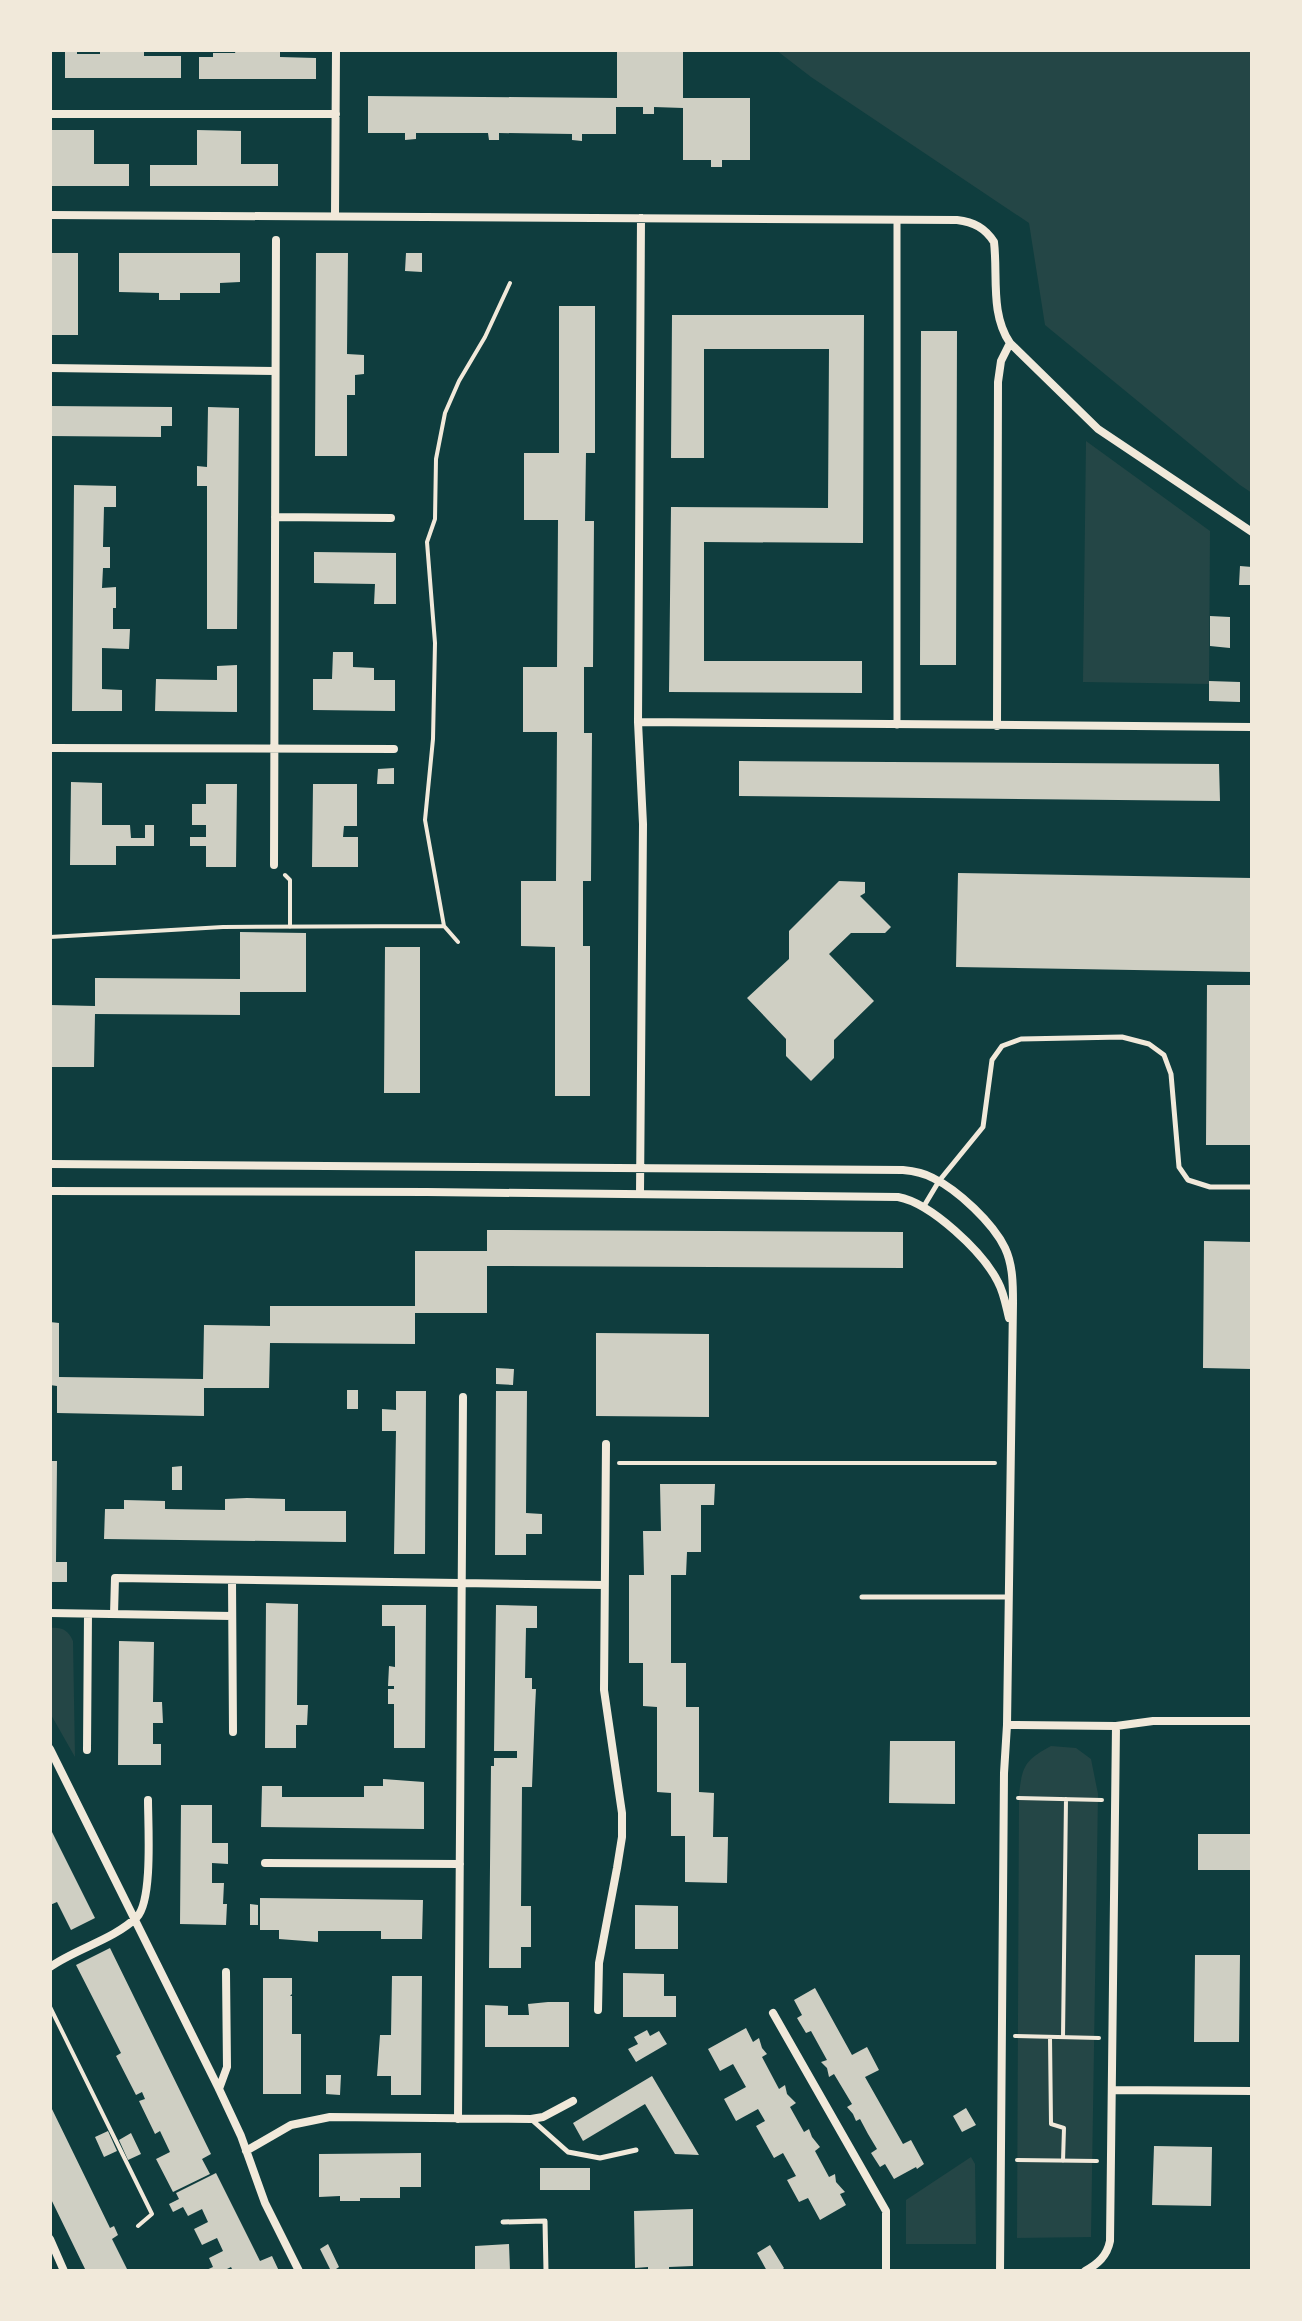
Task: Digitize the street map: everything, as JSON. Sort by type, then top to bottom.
[{"type":"street","points":[[335,215],[336,50]]},
{"type":"street","points":[[50,114],[336,114]]},
{"type":"street","points":[[50,215],[970,222],[988,233],[994,242],[999,318],[1010,343],[1098,429],[1252,532]]},
{"type":"street","points":[[640,1193],[643,815],[638,722],[641,218]]},
{"type":"street","points":[[897,220],[897,725]]},
{"type":"street","points":[[274,865],[276,240]]},
{"type":"street","points":[[997,726],[998,382],[1001,361],[1010,343]]},
{"type":"street","points":[[50,368],[275,371]]},
{"type":"street","points":[[275,517],[391,518]]},
{"type":"street","points":[[638,722],[1252,727]]},
{"type":"street","points":[[50,748],[394,749]]},
{"type":"street","points":[[50,1164],[903,1170],[920,1172],[957,1193],[995,1232],[1006,1249],[1013,1282],[1000,2271]]},
{"type":"street","points":[[50,1191],[898,1197],[924,1206],[966,1243],[991,1271],[1003,1294],[1012,1335]]},
{"type":"street","points":[[458,2119],[463,1397]]},
{"type":"street","points":[[598,2010],[599,1963],[617,1868],[622,1813],[604,1690],[606,1444]]},
{"type":"street","points":[[114,1614],[115,1578],[604,1585]]},
{"type":"street","points":[[232,1580],[233,1732]]},
{"type":"street","points":[[50,1613],[232,1616]]},
{"type":"street","points":[[87,1750],[88,1614]]},
{"type":"street","points":[[1007,1725],[1116,1726],[1153,1721],[1252,1721]]},
{"type":"street","points":[[1085,2271],[1099,2262],[1110,2241],[1116,1726]]},
{"type":"street","points":[[50,1749],[54,1767],[135,1919],[219,2089],[265,2203],[299,2271]]},
{"type":"street","points":[[50,1967],[135,1919],[141,1911],[147,1896],[148,1800]]},
{"type":"street","points":[[265,1863],[460,1864]]},
{"type":"street","points":[[219,2089],[227,2067],[226,1972]]},
{"type":"street","points":[[773,2013],[886,2211],[886,2271]]},
{"type":"street","points":[[1112,2090],[1252,2091]]},
{"type":"street","points":[[246,2151],[291,2125],[330,2117],[531,2119],[543,2117],[573,2101]]},
{"type":"street","points":[[50,2239],[64,2271]]},
{"type":"lane","points":[[924,1206],[939,1181],[983,1127],[992,1060],[1002,1046],[1021,1039],[1122,1037],[1149,1044],[1164,1055],[1171,1074],[1179,1167],[1188,1180],[1210,1187],[1252,1187]]},
{"type":"lane","points":[[862,1597],[1009,1597]]},
{"type":"lane","points":[[531,2119],[568,2152],[600,2158],[636,2150]]},
{"type":"lane","points":[[503,2222],[545,2221],[546,2271]]},
{"type":"path","points":[[458,942],[444,926],[425,820],[433,739],[435,643],[427,542],[435,519],[436,459],[445,413],[510,283]]},
{"type":"path","points":[[274,865],[290,880],[290,927]]},
{"type":"path","points":[[50,937],[223,927],[444,926]]},
{"type":"path","points":[[605,1463],[1010,1463]]},
{"type":"path","points":[[1004,1798],[1116,1800]]},
{"type":"path","points":[[1063,2037],[1066,1799]]},
{"type":"path","points":[[50,2007],[152,2214],[138,2226]]},
{"type":"path","points":[[1001,2036],[1113,2038]]},
{"type":"path","points":[[1050,2037],[1051,2124],[1064,2128],[1063,2161]]},
{"type":"path","points":[[1000,2160],[1111,2161]]},
{"type":"shaded area","points":[[776,50],[1252,50],[1252,493],[1045,325],[1029,223],[811,77]]},
{"type":"shaded area","points":[[1086,441],[1210,531],[1209,684],[1083,682]]},
{"type":"shaded area","points":[[50,1628],[64,1630],[73,1641],[75,1757],[50,1713]]},
{"type":"shaded area","points":[[1051,1746],[1076,1748],[1091,1759],[1098,1794],[1091,2237],[1017,2238],[1019,1795],[1026,1765],[1035,1755]]},
{"type":"shaded area","points":[[971,2157],[975,2164],[976,2244],[906,2244],[906,2200]]},
{"type":"building","points":[[65,50],[77,50],[77,54],[100,54],[100,50],[144,50],[144,56],[181,56],[181,78],[65,78]]},
{"type":"building","points":[[236,50],[280,50],[280,57],[316,58],[316,79],[199,79],[199,57],[213,57],[213,53],[235,53]]},
{"type":"building","points":[[617,50],[683,50],[683,98],[750,98],[750,160],[722,160],[722,167],[711,167],[711,160],[683,160],[683,108],[654,107],[654,114],[643,114],[643,107],[616,107],[616,134],[582,134],[582,141],[572,140],[572,134],[499,133],[499,140],[489,140],[488,133],[416,133],[416,139],[405,140],[405,133],[368,133],[368,96],[617,98]]},
{"type":"building","points":[[51,130],[94,130],[94,164],[129,164],[129,186],[50,186]]},
{"type":"building","points":[[197,130],[241,131],[241,164],[278,164],[278,186],[150,186],[150,165],[197,165]]},
{"type":"building","points":[[50,253],[78,253],[78,335],[50,335]]},
{"type":"building","points":[[119,253],[240,253],[240,282],[220,283],[220,293],[180,293],[180,300],[159,300],[159,293],[119,292]]},
{"type":"building","points":[[316,253],[348,253],[347,354],[364,355],[364,374],[355,375],[355,395],[347,395],[347,456],[315,456]]},
{"type":"building","points":[[406,253],[422,253],[422,272],[405,271]]},
{"type":"building","points":[[559,306],[595,306],[595,453],[586,453],[585,521],[594,521],[593,667],[584,667],[584,733],[592,733],[591,881],[583,881],[583,946],[590,946],[590,1096],[555,1096],[555,947],[521,946],[521,881],[556,881],[557,732],[523,732],[523,667],[557,667],[558,520],[524,520],[524,453],[559,453]]},
{"type":"building","points":[[672,315],[864,315],[863,543],[704,542],[704,661],[862,661],[862,693],[669,692],[671,507],[828,508],[829,349],[704,349],[704,458],[671,458]]},
{"type":"building","points":[[921,331],[957,331],[956,665],[920,665]]},
{"type":"building","points":[[50,406],[172,407],[172,426],[161,426],[161,437],[50,436]]},
{"type":"building","points":[[208,407],[239,408],[237,629],[207,629],[207,486],[197,486],[197,466],[207,467]]},
{"type":"building","points":[[74,485],[116,486],[116,507],[104,507],[103,547],[110,547],[110,568],[103,568],[102,588],[116,587],[113,629],[130,629],[129,649],[102,648],[102,689],[122,690],[122,711],[72,711]]},
{"type":"building","points":[[314,552],[396,553],[396,604],[374,604],[375,584],[314,583]]},
{"type":"building","points":[[1240,566],[1252,567],[1252,585],[1239,585]]},
{"type":"building","points":[[1210,616],[1230,617],[1230,648],[1210,646]]},
{"type":"building","points":[[333,652],[353,652],[353,667],[374,668],[374,680],[395,680],[395,711],[313,710],[313,679],[332,679]]},
{"type":"building","points":[[237,665],[237,712],[155,711],[156,679],[217,680],[217,666]]},
{"type":"building","points":[[1209,681],[1240,682],[1240,702],[1209,701]]},
{"type":"building","points":[[739,761],[1219,764],[1220,801],[739,796]]},
{"type":"building","points":[[394,768],[394,784],[377,784],[378,769]]},
{"type":"building","points":[[71,782],[102,783],[102,825],[130,825],[131,838],[145,838],[145,825],[154,825],[154,846],[116,846],[116,865],[70,865]]},
{"type":"building","points":[[206,784],[237,784],[236,867],[206,867],[206,846],[190,846],[190,837],[206,837],[206,825],[192,825],[192,804],[206,804]]},
{"type":"building","points":[[313,784],[357,784],[357,826],[344,826],[343,837],[358,837],[358,867],[312,867]]},
{"type":"building","points":[[958,873],[1252,878],[1252,972],[956,967]]},
{"type":"building","points":[[839,881],[865,882],[865,893],[860,896],[891,927],[885,933],[851,933],[829,954],[874,1001],[834,1040],[834,1058],[811,1081],[786,1056],[786,1039],[747,998],[789,959],[789,931]]},
{"type":"building","points":[[240,932],[306,933],[306,992],[240,992],[240,1015],[95,1014],[94,1067],[50,1067],[50,1005],[95,1006],[95,978],[240,979]]},
{"type":"building","points":[[385,947],[420,947],[420,1093],[384,1093]]},
{"type":"building","points":[[1207,985],[1252,985],[1252,1145],[1206,1145]]},
{"type":"building","points":[[487,1230],[903,1232],[903,1268],[487,1266],[487,1313],[415,1313],[415,1344],[270,1343],[269,1388],[204,1388],[204,1416],[57,1413],[57,1386],[50,1385],[50,1322],[59,1323],[59,1377],[203,1379],[204,1325],[270,1326],[270,1306],[415,1306],[415,1251],[487,1251]]},
{"type":"building","points":[[1204,1241],[1252,1242],[1252,1369],[1203,1368]]},
{"type":"building","points":[[596,1333],[709,1334],[709,1417],[596,1416]]},
{"type":"building","points":[[496,1368],[514,1369],[513,1385],[496,1384]]},
{"type":"building","points":[[347,1390],[358,1390],[358,1409],[347,1409]]},
{"type":"building","points":[[396,1391],[426,1391],[425,1554],[394,1554],[396,1431],[382,1431],[382,1409],[396,1410]]},
{"type":"building","points":[[496,1391],[527,1391],[526,1513],[542,1514],[542,1534],[526,1534],[526,1555],[495,1555]]},
{"type":"building","points":[[50,1461],[57,1461],[56,1562],[67,1562],[67,1582],[50,1582]]},
{"type":"building","points":[[182,1466],[182,1490],[172,1490],[172,1467]]},
{"type":"building","points":[[660,1484],[715,1484],[714,1505],[701,1505],[701,1552],[687,1552],[686,1575],[671,1575],[671,1663],[686,1663],[686,1707],[699,1707],[699,1792],[714,1793],[713,1837],[728,1837],[727,1883],[685,1882],[685,1836],[671,1836],[671,1793],[657,1792],[657,1707],[643,1706],[643,1663],[629,1663],[629,1575],[644,1575],[643,1531],[661,1531]]},
{"type":"building","points":[[225,1499],[285,1499],[285,1511],[346,1511],[346,1542],[104,1539],[105,1509],[124,1509],[124,1500],[165,1501],[165,1509],[225,1510]]},
{"type":"building","points":[[266,1603],[298,1604],[297,1705],[308,1705],[307,1725],[296,1725],[296,1748],[265,1748]]},
{"type":"building","points":[[382,1605],[426,1605],[425,1748],[394,1748],[394,1704],[388,1704],[388,1689],[394,1689],[394,1686],[388,1686],[389,1666],[395,1667],[395,1626],[382,1626]]},
{"type":"building","points":[[496,1605],[537,1606],[537,1628],[526,1628],[525,1678],[532,1678],[532,1689],[536,1689],[532,1787],[522,1787],[521,1906],[531,1906],[531,1947],[521,1947],[521,1968],[489,1968],[491,1766],[494,1766],[494,1758],[517,1758],[517,1751],[494,1751]]},
{"type":"building","points":[[119,1641],[154,1642],[153,1702],[162,1702],[163,1723],[153,1723],[153,1744],[161,1744],[161,1765],[118,1765]]},
{"type":"building","points":[[890,1741],[955,1741],[955,1804],[889,1803]]},
{"type":"building","points":[[383,1779],[424,1782],[424,1829],[261,1827],[262,1786],[282,1786],[282,1797],[364,1797],[364,1786],[383,1786]]},
{"type":"building","points":[[181,1805],[212,1805],[212,1843],[228,1843],[228,1864],[212,1863],[212,1883],[224,1883],[226,1925],[180,1924]]},
{"type":"building","points":[[50,1828],[95,1918],[71,1930],[57,1902],[50,1905]]},
{"type":"building","points":[[1198,1834],[1252,1834],[1252,1870],[1198,1870]]},
{"type":"building","points":[[260,1898],[423,1900],[422,1939],[381,1939],[381,1931],[318,1931],[318,1942],[279,1939],[279,1930],[260,1930]]},
{"type":"building","points":[[250,1904],[258,1905],[258,1925],[250,1925]]},
{"type":"building","points":[[635,1905],[678,1906],[678,1949],[635,1949]]},
{"type":"building","points":[[110,1948],[211,2154],[202,2159],[210,2174],[173,2192],[156,2159],[170,2152],[160,2131],[155,2134],[139,2101],[145,2099],[142,2092],[136,2095],[116,2056],[121,2053],[76,1965]]},
{"type":"building","points":[[1195,1955],[1240,1955],[1239,2042],[1194,2042]]},
{"type":"building","points":[[623,1973],[664,1974],[664,1996],[676,1996],[676,2017],[623,2017]]},
{"type":"building","points":[[392,1976],[422,1976],[421,2095],[391,2095],[391,2076],[377,2076],[380,2035],[391,2035]]},
{"type":"building","points":[[263,1978],[292,1978],[292,2034],[301,2034],[301,2094],[263,2094]]},
{"type":"building","points":[[815,1988],[852,2055],[867,2047],[879,2070],[865,2077],[903,2144],[911,2140],[924,2164],[917,2169],[894,2179],[885,2164],[880,2167],[871,2153],[877,2149],[860,2119],[856,2121],[847,2107],[852,2104],[834,2074],[829,2077],[827,2068],[821,2062],[827,2060],[811,2031],[806,2033],[797,2018],[802,2015],[794,2000]]},
{"type":"building","points":[[569,2002],[569,2047],[485,2047],[485,2005],[508,2006],[508,2015],[529,2015],[528,2004]]},
{"type":"building","points":[[746,2028],[753,2042],[759,2038],[767,2054],[762,2057],[779,2089],[785,2085],[787,2094],[796,2103],[790,2107],[804,2132],[809,2129],[820,2147],[815,2151],[829,2177],[835,2174],[836,2182],[845,2192],[840,2194],[846,2205],[820,2220],[808,2198],[799,2202],[787,2180],[796,2176],[783,2153],[774,2158],[756,2126],[765,2121],[758,2109],[736,2121],[724,2099],[746,2087],[733,2064],[720,2071],[708,2049]]},
{"type":"building","points":[[647,2030],[650,2036],[659,2031],[667,2044],[636,2062],[628,2049],[638,2044],[634,2037]]},
{"type":"building","points":[[326,2075],[341,2075],[340,2095],[326,2094]]},
{"type":"building","points":[[652,2076],[699,2155],[675,2154],[645,2104],[583,2141],[573,2123]]},
{"type":"building","points":[[50,2105],[110,2228],[114,2226],[118,2235],[112,2239],[128,2271],[86,2271],[50,2197]]},
{"type":"building","points":[[966,2108],[976,2125],[962,2132],[953,2116]]},
{"type":"building","points":[[108,2131],[117,2151],[104,2157],[95,2137]]},
{"type":"building","points":[[131,2133],[141,2154],[128,2160],[119,2140]]},
{"type":"building","points":[[1154,2146],[1212,2147],[1211,2206],[1152,2205]]},
{"type":"building","points":[[421,2153],[421,2187],[400,2187],[400,2198],[340,2201],[340,2196],[319,2197],[319,2154]]},
{"type":"building","points":[[540,2168],[590,2168],[590,2190],[540,2190]]},
{"type":"building","points":[[216,2173],[260,2261],[272,2256],[279,2271],[233,2271],[231,2267],[223,2271],[204,2271],[213,2267],[209,2258],[223,2251],[217,2238],[202,2245],[194,2229],[208,2222],[202,2209],[188,2216],[183,2207],[173,2212],[169,2204],[179,2199],[176,2193]]},
{"type":"building","points":[[693,2209],[693,2266],[669,2267],[669,2271],[635,2268],[634,2211]]},
{"type":"building","points":[[328,2244],[339,2267],[333,2271],[320,2249]]},
{"type":"building","points":[[509,2244],[510,2271],[475,2271],[475,2246]]},
{"type":"building","points":[[770,2245],[784,2268],[781,2271],[767,2271],[757,2253]]}]
